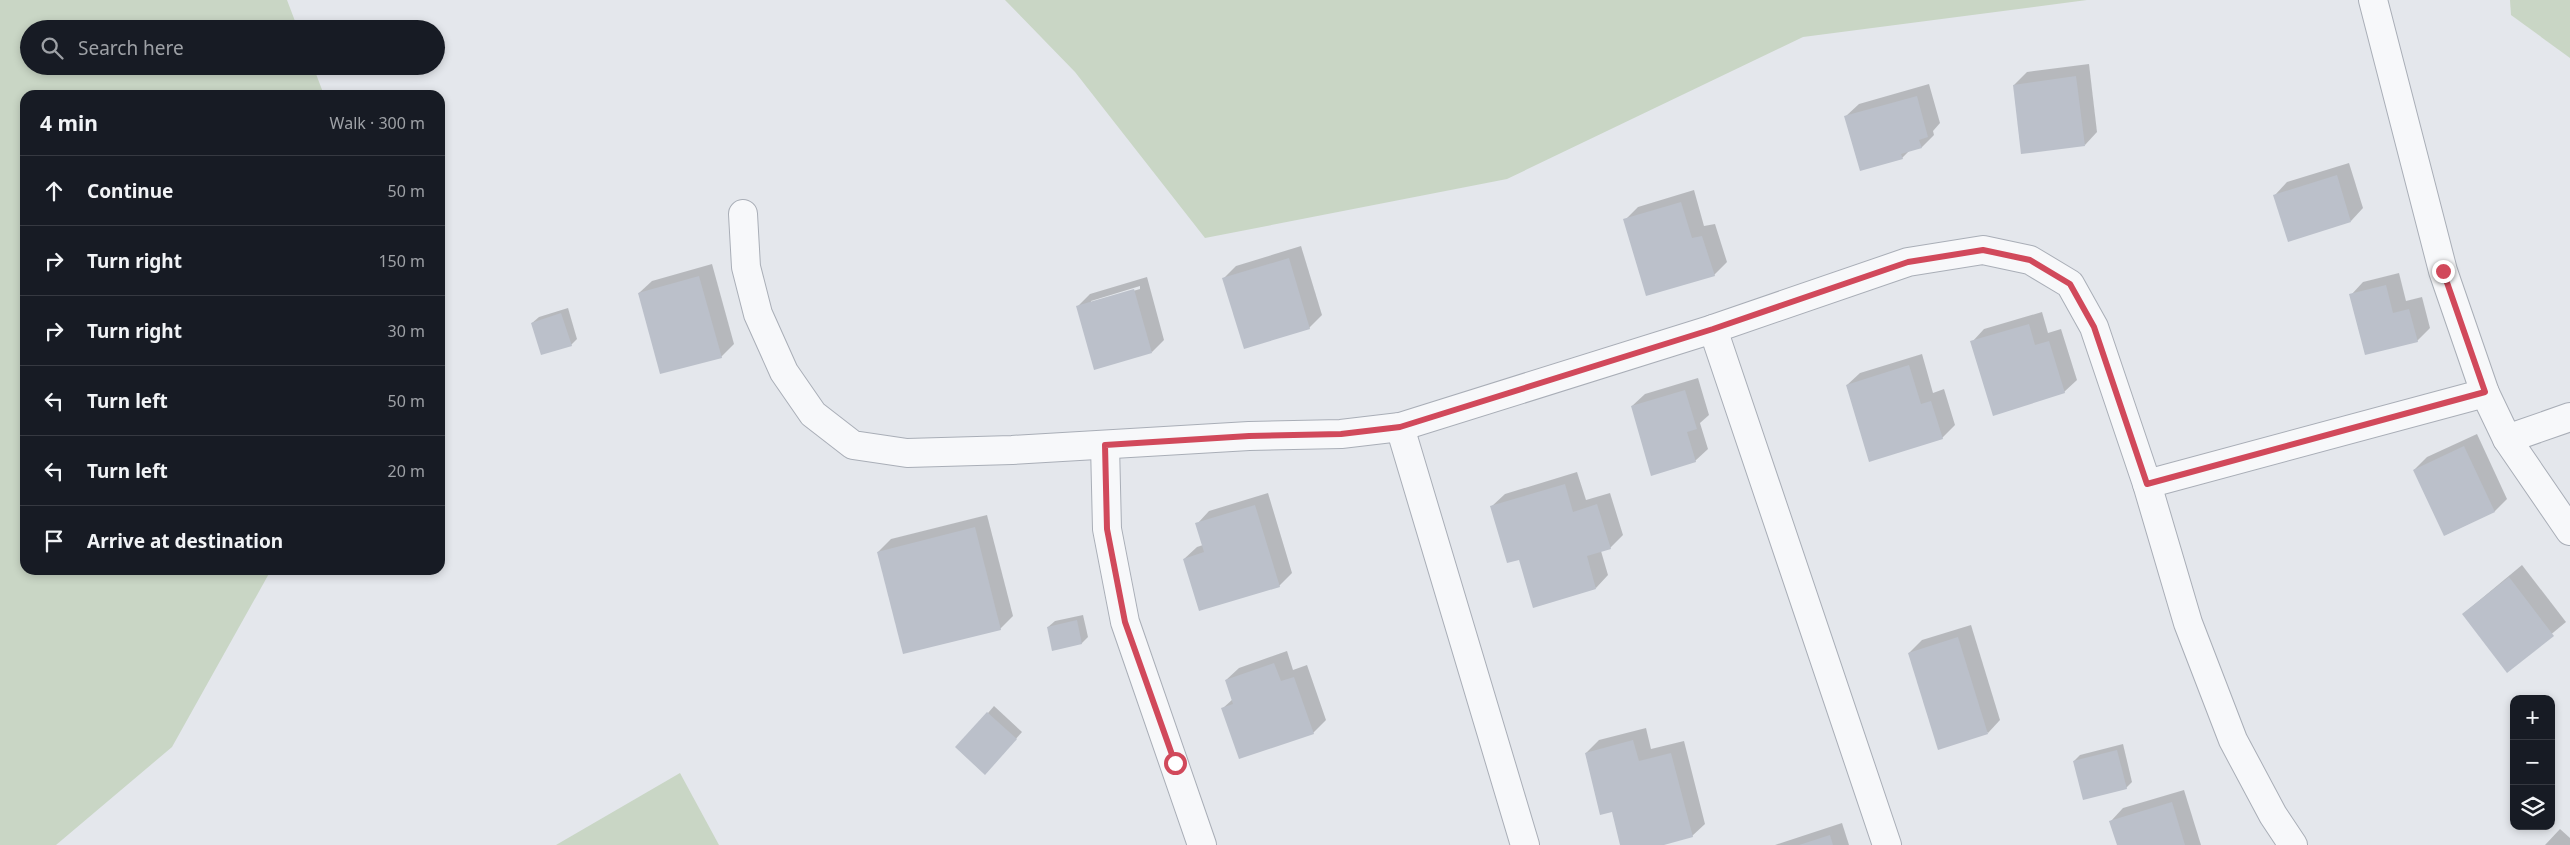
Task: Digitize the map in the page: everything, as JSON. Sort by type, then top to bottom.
[{"type":"street","points":[[2373,0],[2443,271],[2485,392],[2508,439],[2570,531]]},
{"type":"street","points":[[743,214],[746,267],[758,314],[784,372],[813,414],[853,445],[907,453],[1105,445],[1249,436],[1341,434],[1400,427],[1713,329],[1908,262],[1983,250],[2030,260],[2070,284],[2094,327],[2147,484],[2188,623],[2233,740],[2273,815],[2294,845]]},
{"type":"street","points":[[1713,329],[1887,845]]},
{"type":"street","points":[[2147,484],[2485,392]]},
{"type":"street","points":[[2508,439],[2570,417]]},
{"type":"street","points":[[1400,427],[1526,845]]},
{"type":"street","points":[[1105,445],[1107,529],[1125,622],[1202,845]]},
{"type":"green space","points":[[0,0],[287,0],[295,20],[20,20],[20,75],[316,75],[322,90],[20,90],[20,575],[268,575],[172,747],[56,845],[0,845]]},
{"type":"green space","points":[[1005,0],[2087,0],[1803,37],[1507,179],[1205,238],[1075,72]]},
{"type":"green space","points":[[2510,0],[2570,0],[2570,58],[2511,15]]},
{"type":"green space","points":[[680,773],[719,845],[556,845]]},
{"type":"building","points":[[2076,76],[2085,146],[2021,154],[2013,85]]},
{"type":"building","points":[[1917,96],[1928,137],[1919,140],[1922,148],[1901,154],[1903,159],[1860,171],[1844,116]]},
{"type":"building","points":[[2337,175],[2351,222],[2288,242],[2273,195]]},
{"type":"building","points":[[1681,202],[1692,238],[1702,236],[1715,276],[1646,296],[1623,219]]},
{"type":"building","points":[[1289,258],[1310,329],[1244,349],[1222,278]]},
{"type":"building","points":[[699,276],[722,358],[660,374],[638,293]]},
{"type":"building","points":[[2386,285],[2393,313],[2409,309],[2418,342],[2365,355],[2349,294]]},
{"type":"building","points":[[1134,289],[1152,353],[1094,370],[1076,306]]},
{"type":"building","points":[[561,313],[572,346],[541,355],[531,323]]},
{"type":"building","points":[[2029,324],[2035,345],[2049,341],[2065,393],[1993,416],[1970,341]]},
{"type":"building","points":[[1909,365],[1921,404],[1931,401],[1943,439],[1869,462],[1846,385]]},
{"type":"building","points":[[1685,390],[1697,429],[1687,432],[1696,462],[1651,476],[1631,406]]},
{"type":"building","points":[[2464,446],[2495,512],[2444,536],[2413,470]]},
{"type":"building","points":[[1565,484],[1573,512],[1597,504],[1611,549],[1587,556],[1596,589],[1533,608],[1519,560],[1507,563],[1490,506]]},
{"type":"building","points":[[1255,505],[1280,587],[1199,611],[1183,559],[1204,552],[1195,523]]},
{"type":"building","points":[[975,527],[1001,630],[903,654],[877,552]]},
{"type":"building","points":[[2509,577],[2554,636],[2507,673],[2462,614]]},
{"type":"building","points":[[1077,620],[1082,644],[1052,651],[1047,627]]},
{"type":"building","points":[[1958,637],[1988,734],[1938,750],[1908,653]]},
{"type":"building","points":[[1274,663],[1281,681],[1294,677],[1314,734],[1239,759],[1221,708],[1233,704],[1225,680]]},
{"type":"building","points":[[987,712],[1017,739],[985,775],[955,747]]},
{"type":"building","points":[[1633,740],[1639,761],[1671,753],[1693,837],[1664,845],[1620,845],[1612,812],[1600,815],[1585,753]]},
{"type":"building","points":[[2117,750],[2127,789],[2083,800],[2073,761]]},
{"type":"building","points":[[2172,802],[2185,845],[2117,845],[2109,821]]},
{"type":"building","points":[[1830,835],[1833,845],[1799,845]]},
{"type":"route","points":[[1175,763],[1125,622],[1107,529],[1105,445],[1249,436],[1341,434],[1400,427],[1713,329],[1908,262],[1983,250],[2030,260],[2070,284],[2094,327],[2147,484],[2360,428],[2485,392],[2443,271]]}]
